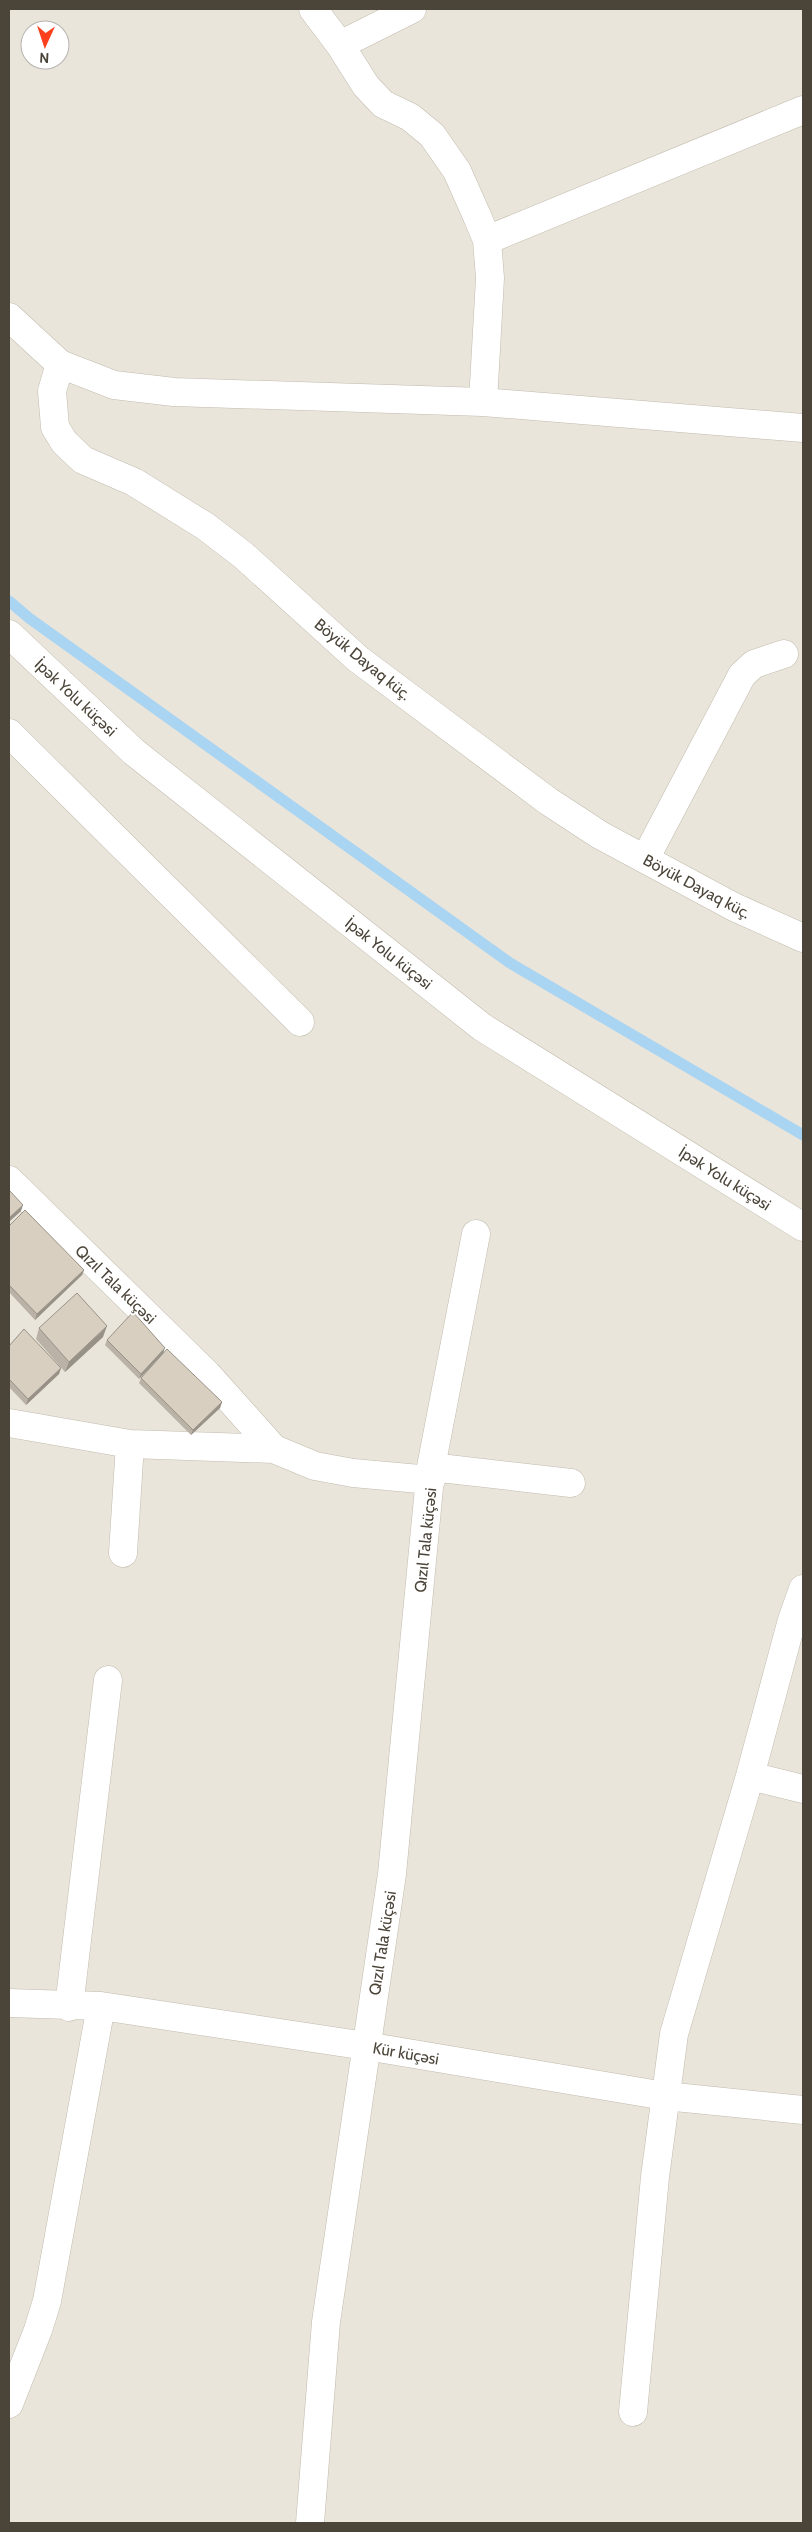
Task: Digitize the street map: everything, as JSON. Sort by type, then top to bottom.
[{"type":"street","points":[[313,9],[340,45],[366,86],[383,104],[410,117],[432,135],[457,171],[487,240],[490,278],[483,402]]},
{"type":"street","points":[[340,45],[412,9]]},
{"type":"street","points":[[487,240],[803,110]]},
{"type":"street","points":[[9,316],[60,364],[114,384],[174,392],[483,402],[803,428]]},
{"type":"street","name":"Böyük Dayaq küç.","points":[[60,364],[52,391],[55,427],[64,442],[84,460],[134,482],[205,526],[244,556],[358,659],[548,801],[600,835],[734,907],[803,938]]},
{"type":"street","name":"İpək Yolu küçəsi","points":[[9,634],[134,752],[482,1027],[803,1227]]},
{"type":"street","points":[[645,859],[742,675],[754,664],[784,654]]},
{"type":"street","points":[[9,732],[300,1022]]},
{"type":"street","name":"Qızıl Tala küçəsi","points":[[9,1180],[208,1374],[274,1449],[315,1466],[353,1473],[431,1473],[392,1874],[326,2322],[310,2523]]},
{"type":"street","points":[[476,1234],[431,1473],[570,1483]]},
{"type":"street","points":[[9,1423],[130,1444],[274,1449]]},
{"type":"street","points":[[122,1553],[130,1444]]},
{"type":"street","points":[[633,2412],[654,2177],[674,2034],[750,1776],[792,1620],[803,1588]]},
{"type":"street","points":[[69,2006],[108,1680]]},
{"type":"street","points":[[750,1776],[803,1789]]},
{"type":"street","name":"Kür küçəsi","points":[[9,2002],[101,2006],[366,2046],[665,2096],[803,2110]]},
{"type":"street","points":[[9,2404],[38,2330],[47,2301],[101,2006]]},
{"type":"shaded area","points":[[9,9],[803,9],[803,2523],[9,2523]]},
{"type":"building","points":[[9,1190],[23,1205],[9,1218]]},
{"type":"building","points":[[25,1210],[84,1270],[37,1314],[9,1285],[9,1226]]},
{"type":"building","points":[[77,1293],[107,1326],[69,1362],[39,1328]]},
{"type":"building","points":[[133,1312],[165,1348],[141,1374],[107,1340]]},
{"type":"building","points":[[24,1329],[61,1368],[28,1399],[9,1379],[9,1346]]},
{"type":"building","points":[[167,1349],[222,1402],[193,1430],[141,1378]]},
{"type":"waterway","points":[[9,601],[29,618],[510,963],[803,1135]]}]
